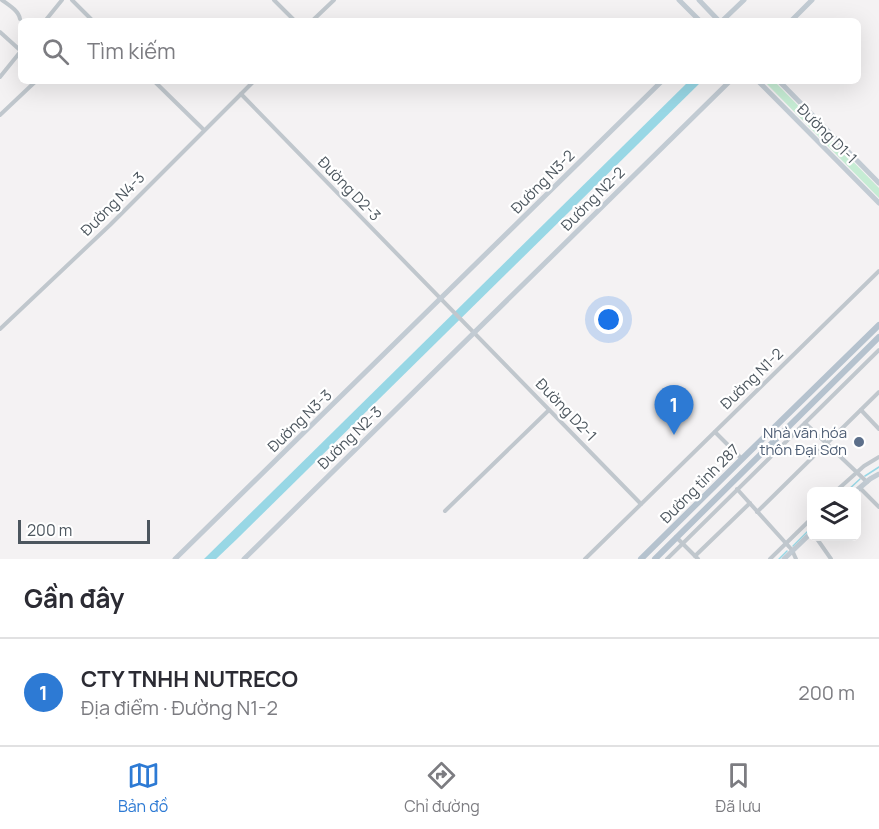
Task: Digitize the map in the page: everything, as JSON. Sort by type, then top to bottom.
[{"type":"main road","name":"Đường tỉnh 287","points":[[641,559],[879,325]]},
{"type":"main road","name":"Đường tỉnh 287","points":[[655,559],[879,337]]},
{"type":"main road","points":[[725,475],[732,482]]},
{"type":"street","points":[[2,0],[15,10],[20,18]]},
{"type":"street","points":[[47,18],[62,0]]},
{"type":"street","points":[[72,0],[90,18]]},
{"type":"street","points":[[274,0],[292,18]]},
{"type":"street","points":[[315,18],[334,0]]},
{"type":"street","points":[[679,0],[697,18]]},
{"type":"street","points":[[699,0],[718,18]]},
{"type":"street","points":[[724,18],[744,0]]},
{"type":"street","points":[[794,18],[813,0]]},
{"type":"street","points":[[0,32],[18,48]]},
{"type":"street","points":[[0,77],[18,55]]},
{"type":"street","points":[[0,115],[33,84]]},
{"type":"street","points":[[157,84],[204,130]]},
{"type":"street","name":"Đường N4-3","points":[[0,329],[110,225],[251,84]]},
{"type":"street","name":"Đường N3-2","points":[[440,299],[659,84]]},
{"type":"street","name":"Đường N2-2","points":[[473,333],[727,84]]},
{"type":"street","name":"Đường D1-1","points":[[761,84],[879,203]]},
{"type":"street","name":"Đường D1-1","points":[[782,84],[879,183]]},
{"type":"street","name":"Đường D2-3","points":[[241,94],[473,333]]},
{"type":"street","name":"Đường N1-2","points":[[585,559],[879,271]]},
{"type":"street","name":"Đường N3-3","points":[[175,559],[440,299]]},
{"type":"street","name":"Đường D2-1","points":[[473,333],[641,504]]},
{"type":"street","name":"Đường N2-3","points":[[244,559],[473,333]]},
{"type":"street","points":[[667,559],[879,350]]},
{"type":"street","points":[[757,512],[879,392]]},
{"type":"street","points":[[445,511],[549,410]]},
{"type":"street","points":[[861,410],[879,429]]},
{"type":"street","points":[[805,423],[867,482]]},
{"type":"street","points":[[715,432],[742,459]]},
{"type":"street","points":[[841,487],[879,457]]},
{"type":"street","points":[[861,487],[879,474]]},
{"type":"street","points":[[737,489],[792,550],[796,559]]},
{"type":"street","points":[[861,492],[879,507]]},
{"type":"street","points":[[676,537],[696,557],[750,503]]},
{"type":"street","points":[[770,559],[807,523]]},
{"type":"street","points":[[784,559],[807,536]]},
{"type":"street","points":[[817,541],[831,559]]},
{"type":"green space","points":[[767,84],[777,84],[879,188],[879,198]]},
{"type":"water","points":[[686,84],[699,84],[237,539],[216,559],[204,559]]},
{"type":"waterway","points":[[865,476],[879,467]]},
{"type":"waterway","points":[[851,487],[860,479]]},
{"type":"waterway","points":[[793,546],[807,532]]},
{"type":"waterway","points":[[779,559],[787,551]]},
{"type":"place","name":"CTY TNHH NUTRECO","points":[[674,435]]},
{"type":"place","name":"Nhà văn hóa thôn Đại Sơn","points":[[859,442]]}]
